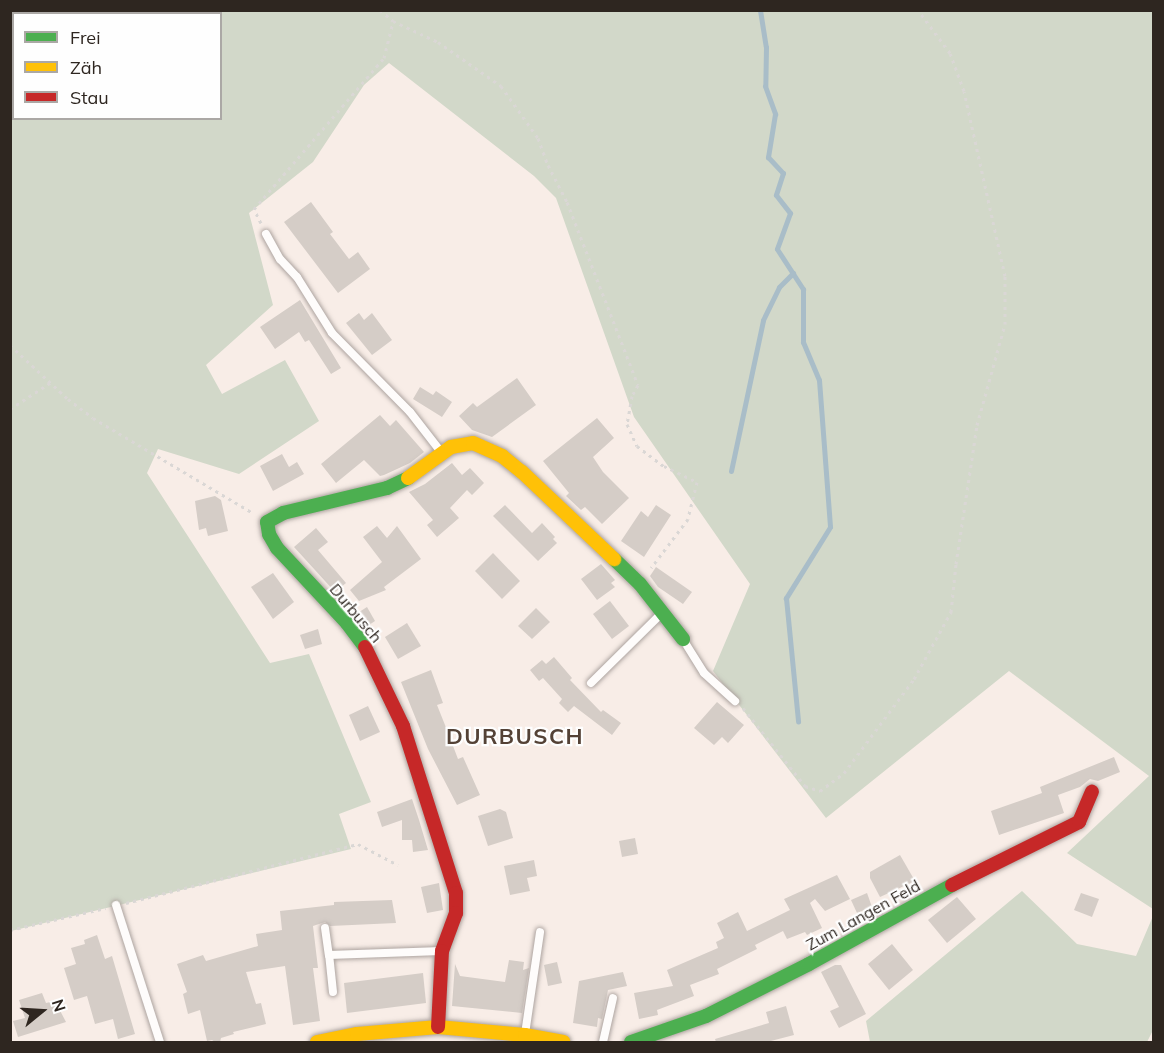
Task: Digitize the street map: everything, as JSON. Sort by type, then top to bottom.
[{"type":"street","points":[[267,522],[283,513],[387,488],[417,474],[451,447],[473,443],[502,456],[640,584],[683,639]]},
{"type":"street","name":"Durbusch","points":[[267,522],[269,534],[277,548],[347,623],[370,654],[403,726],[456,893],[456,913],[442,951],[438,1027]]},
{"type":"street","name":"Zum Langen Feld","points":[[631,1042],[637,1038],[706,1016],[809,964],[938,892],[1059,833],[1079,822],[1092,792]]},
{"type":"street","points":[[317,1042],[357,1034],[438,1027],[525,1035],[564,1042]]},
{"type":"lane","points":[[266,234],[280,259],[297,277],[332,333],[410,412],[442,453]]},
{"type":"lane","points":[[591,683],[664,612]]},
{"type":"lane","points":[[683,639],[704,673],[735,701]]},
{"type":"lane","points":[[116,905],[160,1042]]},
{"type":"lane","points":[[325,928],[333,992]]},
{"type":"lane","points":[[525,1035],[540,932]]},
{"type":"lane","points":[[329,955],[442,951]]},
{"type":"lane","points":[[603,1042],[613,998]]},
{"type":"path","points":[[380,10],[393,21],[438,42],[501,86],[538,138],[548,165],[567,202],[638,385],[632,396],[627,424],[636,446],[664,466],[697,482],[688,519],[640,584]]},
{"type":"path","points":[[735,701],[752,716],[805,786],[820,791],[844,773],[914,679],[951,612],[977,425],[1005,324],[1005,276],[964,92],[950,53],[918,10]]},
{"type":"path","points":[[266,234],[254,209],[384,58],[393,21]]},
{"type":"path","points":[[10,345],[50,383],[119,435],[267,522]]},
{"type":"path","points":[[10,409],[50,383]]},
{"type":"path","points":[[10,930],[358,844],[398,865]]},
{"type":"green space","points":[[10,11],[1153,11],[1153,909],[1067,853],[1149,776],[1009,671],[826,818],[713,671],[750,584],[634,417],[556,198],[534,176],[389,63],[364,85],[313,162],[249,213],[273,305],[206,365],[222,394],[285,360],[319,421],[239,474],[158,449],[147,473],[270,663],[309,654],[371,802],[339,814],[351,849],[11,931]]},
{"type":"green space","points":[[1022,891],[1077,944],[1136,956],[1153,916],[1154,1028],[1147,1042],[870,1042],[866,1021]]},
{"type":"building","points":[[311,202],[333,232],[330,234],[349,259],[358,252],[370,269],[338,293],[284,222]]},
{"type":"building","points":[[300,300],[341,368],[331,374],[309,340],[305,342],[299,332],[275,349],[260,327]]},
{"type":"building","points":[[359,313],[364,320],[372,313],[392,340],[372,355],[346,323]]},
{"type":"building","points":[[517,378],[536,405],[492,437],[472,430],[459,416],[473,403],[477,407]]},
{"type":"building","points":[[420,387],[433,395],[436,391],[452,402],[442,417],[413,399]]},
{"type":"building","points":[[380,415],[390,426],[396,420],[424,452],[410,463],[380,476],[364,460],[336,483],[321,464]]},
{"type":"building","points":[[597,418],[614,438],[593,457],[603,472],[629,498],[602,524],[585,507],[581,510],[566,496],[569,493],[543,461]]},
{"type":"building","points":[[282,454],[289,467],[297,462],[304,474],[273,491],[260,466]]},
{"type":"building","points":[[452,463],[462,475],[470,468],[484,483],[472,495],[467,490],[450,508],[459,518],[437,537],[427,525],[433,520],[409,492],[425,484]]},
{"type":"building","points":[[215,496],[221,500],[228,531],[208,536],[206,528],[199,530],[195,501]]},
{"type":"building","points":[[505,505],[532,533],[542,523],[555,537],[553,539],[557,543],[538,561],[493,516]]},
{"type":"building","points":[[656,505],[671,515],[644,557],[621,541],[641,511],[648,517]]},
{"type":"building","points":[[377,526],[387,538],[397,526],[421,559],[384,587],[386,590],[359,601],[350,590],[382,562],[363,537]]},
{"type":"building","points":[[316,528],[328,542],[318,550],[346,583],[335,592],[294,547]]},
{"type":"building","points":[[493,553],[520,581],[502,599],[475,571]]},
{"type":"building","points":[[601,564],[615,580],[611,583],[615,587],[597,600],[581,579]]},
{"type":"building","points":[[656,567],[692,592],[683,604],[658,587],[650,576]]},
{"type":"building","points":[[273,573],[294,602],[273,619],[251,587]]},
{"type":"building","points":[[610,601],[629,626],[612,639],[593,614]]},
{"type":"building","points":[[367,607],[375,621],[366,627],[356,614]]},
{"type":"building","points":[[536,608],[550,622],[532,639],[518,626]]},
{"type":"building","points":[[407,623],[421,646],[398,659],[385,637]]},
{"type":"building","points":[[318,629],[322,644],[305,649],[300,635]]},
{"type":"building","points":[[554,657],[572,678],[570,680],[601,712],[603,710],[621,723],[612,735],[574,706],[568,712],[559,703],[562,699],[543,678],[539,681],[530,670],[542,660],[546,664]]},
{"type":"building","points":[[431,670],[443,703],[437,705],[458,759],[463,757],[480,795],[457,805],[428,749],[401,682]]},
{"type":"building","points":[[717,702],[744,725],[728,743],[722,737],[714,745],[694,728]]},
{"type":"building","points":[[368,706],[380,732],[360,741],[349,715]]},
{"type":"building","points":[[1114,757],[1120,772],[1098,781],[1090,779],[1080,787],[1058,795],[1064,813],[999,835],[991,811],[1042,793],[1040,787]]},
{"type":"building","points":[[412,799],[428,850],[413,852],[412,840],[402,840],[402,820],[382,827],[377,812]]},
{"type":"building","points":[[500,809],[506,812],[513,838],[488,846],[478,816]]},
{"type":"building","points":[[635,838],[638,854],[622,857],[619,841]]},
{"type":"building","points":[[900,855],[915,881],[880,897],[870,878],[870,872]]},
{"type":"building","points":[[534,860],[537,876],[527,878],[530,891],[510,895],[504,866]]},
{"type":"building","points":[[837,875],[850,899],[825,911],[815,899],[810,903],[822,928],[807,935],[805,932],[787,939],[783,931],[755,945],[757,949],[717,969],[719,974],[690,985],[694,996],[657,1010],[658,1015],[639,1019],[634,993],[673,986],[667,970],[718,948],[716,942],[724,938],[717,923],[738,912],[747,931],[790,910],[784,899]]},
{"type":"building","points":[[439,883],[443,910],[427,913],[421,887]]},
{"type":"building","points":[[867,893],[872,907],[857,913],[851,900]]},
{"type":"building","points":[[1081,893],[1099,899],[1092,917],[1074,910]]},
{"type":"building","points":[[957,897],[976,919],[947,943],[928,920]]},
{"type":"building","points":[[392,900],[396,923],[330,926],[325,922],[313,926],[318,968],[313,968],[320,1021],[293,1025],[285,966],[246,972],[256,1004],[261,1003],[266,1024],[233,1032],[234,1034],[221,1038],[220,1042],[207,1041],[200,1010],[188,1014],[183,994],[187,992],[177,964],[203,955],[206,961],[258,946],[256,934],[282,930],[280,911],[334,905],[334,902]]},
{"type":"building","points":[[97,935],[105,959],[112,956],[135,1034],[118,1039],[113,1019],[95,1024],[87,996],[74,1000],[64,968],[76,964],[71,948],[85,944],[84,940]]},
{"type":"building","points":[[892,944],[913,970],[889,990],[868,964]]},
{"type":"building","points":[[509,960],[524,962],[523,970],[529,968],[522,1013],[452,1006],[455,964],[460,976],[505,982]]},
{"type":"building","points":[[557,962],[562,983],[548,986],[544,965]]},
{"type":"building","points":[[835,965],[841,965],[866,1014],[839,1028],[830,1011],[839,1007],[821,972]]},
{"type":"building","points":[[623,972],[627,986],[608,990],[602,1019],[598,1018],[597,1027],[573,1023],[579,981]]},
{"type":"building","points":[[423,973],[426,1003],[347,1013],[344,983]]},
{"type":"building","points":[[42,993],[46,1003],[55,1001],[66,1022],[18,1037],[13,1021],[25,1018],[19,1000]]},
{"type":"building","points":[[786,1006],[794,1035],[767,1042],[716,1042],[715,1039],[769,1023],[766,1012]]},
{"type":"waterway","points":[[760,10],[766,47],[765,86],[775,114],[768,157],[783,173],[776,195],[790,213],[777,249],[803,289],[803,342],[819,380],[830,527],[786,598],[798,721]]},
{"type":"waterway","points":[[731,471],[763,320],[779,287],[793,273]]},
{"type":"traffic: fast","points":[[365,647],[347,623],[277,548],[269,534],[267,522],[283,513],[387,488],[408,478]]},
{"type":"traffic: fast","points":[[614,559],[640,584],[683,639]]},
{"type":"traffic: fast","points":[[631,1042],[706,1016],[809,964],[952,885]]},
{"type":"traffic: slow","points":[[408,478],[451,447],[473,443],[502,456],[522,472],[614,559]]},
{"type":"traffic: slow","points":[[317,1042],[357,1034],[438,1027],[525,1035],[563,1042]]},
{"type":"traffic: jam","points":[[365,647],[403,726],[456,893],[456,913],[442,951],[438,1027]]},
{"type":"traffic: jam","points":[[952,885],[1079,822],[1092,792]]},
{"type":"district","name":"DURBUSCH","points":[[515,737]]}]
